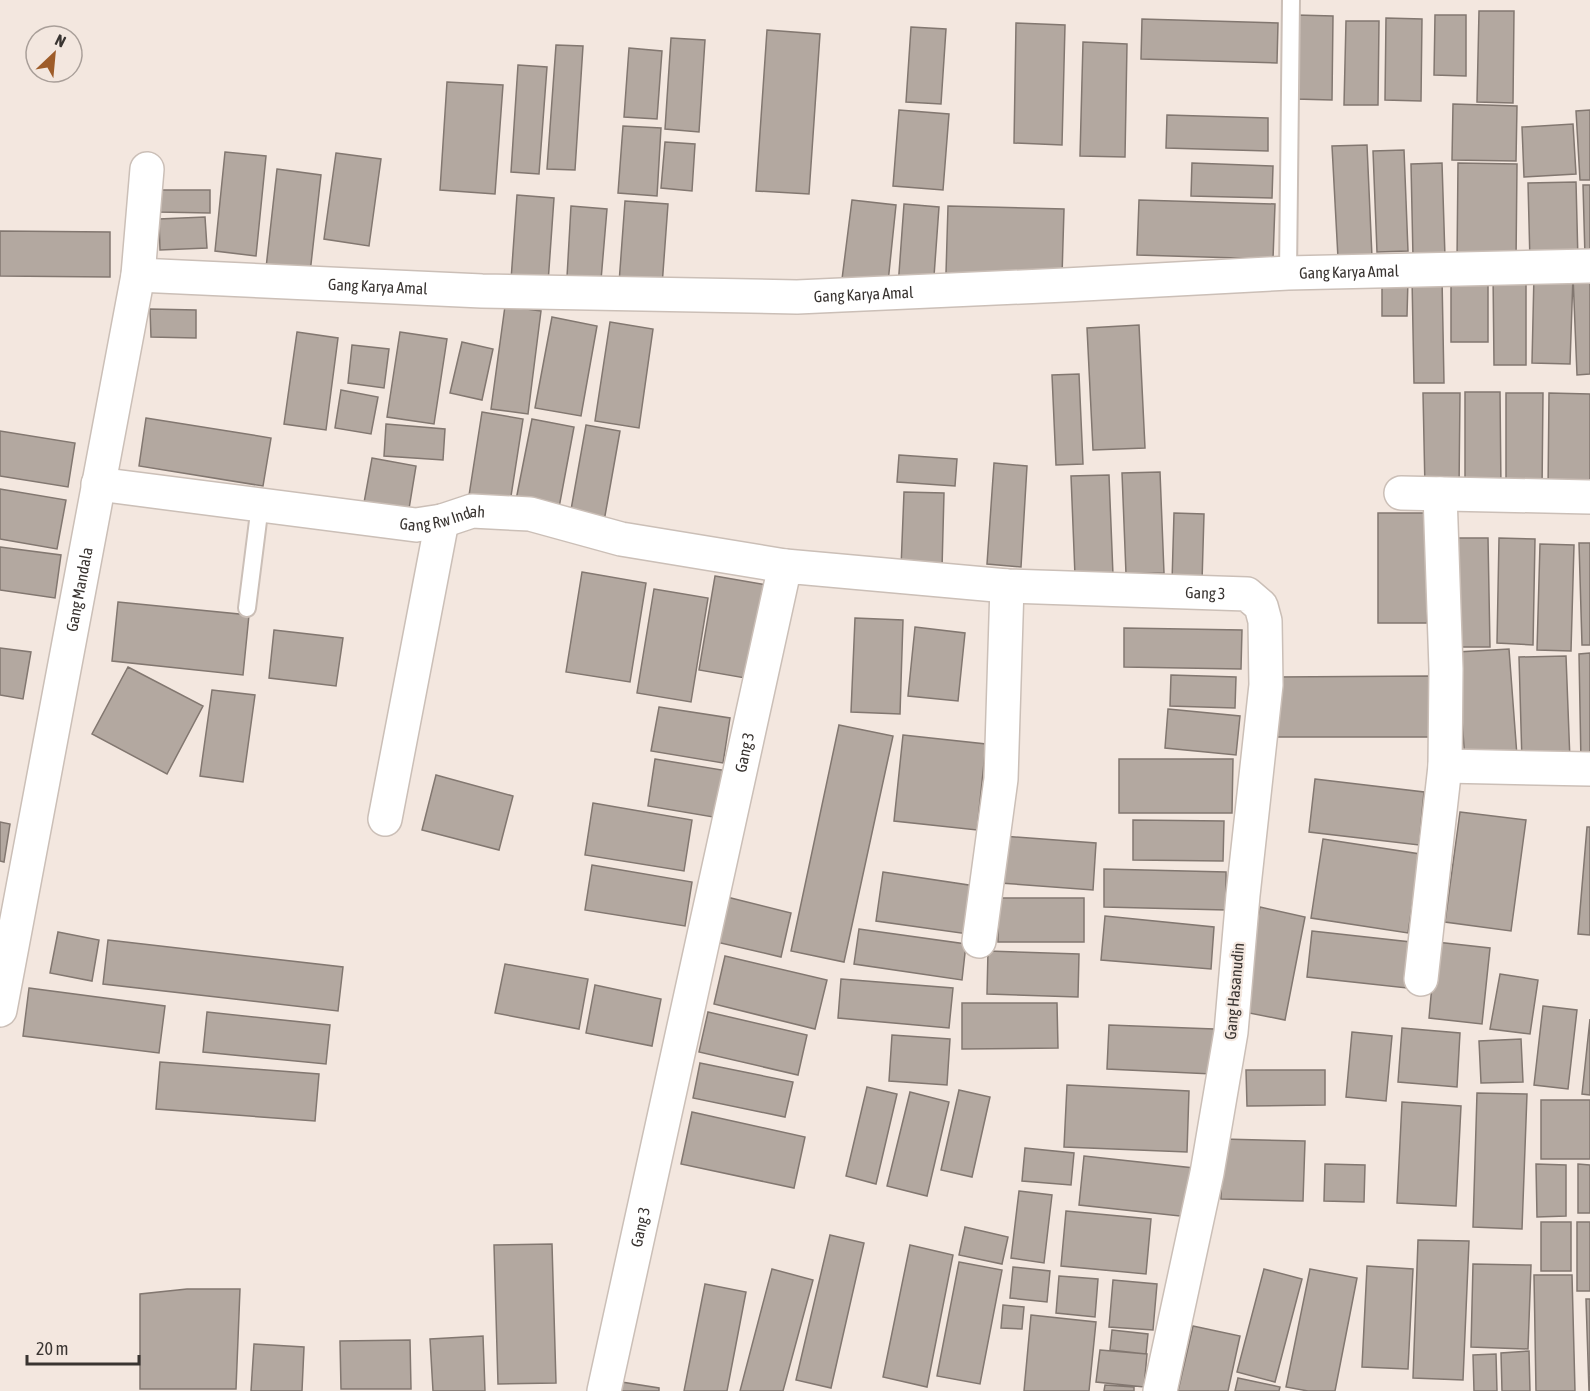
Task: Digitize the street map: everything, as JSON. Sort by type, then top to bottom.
[{"type":"street","name":"Gang Mandala","points":[[0,1010],[138,275],[147,169]]},
{"type":"street","name":"Gang Karya Amal","points":[[138,275],[482,291],[797,297],[1288,273],[1590,266]]},
{"type":"street","name":"Gang Rw Indah","points":[[98,484],[416,525],[442,522],[472,511],[530,514],[621,539],[785,566]]},
{"type":"street","points":[[1401,493],[1590,497]]},
{"type":"street","points":[[1421,980],[1445,766],[1446,669],[1440,494]]},
{"type":"street","points":[[385,819],[442,522]]},
{"type":"street","name":"Gang 3","points":[[604,1391],[785,566],[1007,586],[1247,594]]},
{"type":"street","points":[[979,941],[1001,779],[1007,586]]},
{"type":"street","name":"Gang Hasanudin","points":[[1160,1391],[1207,1173],[1231,1032],[1243,895],[1266,685],[1265,621],[1261,606],[1247,594]]},
{"type":"street","points":[[1445,766],[1590,769]]},
{"type":"lane","points":[[1288,273],[1291,0]]},
{"type":"lane","points":[[247,608],[260,505]]},
{"type":"building","points":[[1479,11],[1514,11],[1513,103],[1477,102]]},
{"type":"building","points":[[1296,15],[1333,16],[1332,100],[1295,99]]},
{"type":"building","points":[[1435,15],[1466,15],[1466,76],[1434,75]]},
{"type":"building","points":[[1386,18],[1422,19],[1421,101],[1385,100]]},
{"type":"building","points":[[1142,19],[1278,23],[1277,63],[1141,59]]},
{"type":"building","points":[[1346,21],[1379,21],[1378,105],[1344,105]]},
{"type":"building","points":[[1016,23],[1065,25],[1062,145],[1014,143]]},
{"type":"building","points":[[911,27],[946,29],[941,104],[906,102]]},
{"type":"building","points":[[767,30],[820,34],[809,194],[756,191]]},
{"type":"building","points":[[671,38],[705,40],[699,132],[665,129]]},
{"type":"building","points":[[1083,42],[1127,44],[1125,157],[1080,156]]},
{"type":"building","points":[[556,45],[583,46],[575,170],[547,169]]},
{"type":"building","points":[[629,48],[662,51],[657,119],[624,117]]},
{"type":"building","points":[[518,65],[547,67],[539,174],[511,172]]},
{"type":"building","points":[[447,82],[503,85],[495,194],[440,190]]},
{"type":"building","points":[[1453,104],[1517,106],[1516,161],[1452,160]]},
{"type":"building","points":[[899,110],[949,114],[943,190],[893,186]]},
{"type":"building","points":[[1590,110],[1590,180],[1580,180],[1576,111]]},
{"type":"building","points":[[1167,115],[1268,118],[1268,151],[1166,148]]},
{"type":"building","points":[[1573,124],[1576,174],[1524,177],[1522,127]]},
{"type":"building","points":[[623,126],[661,128],[657,196],[618,193]]},
{"type":"building","points":[[665,142],[695,144],[692,191],[661,188]]},
{"type":"building","points":[[1367,145],[1372,257],[1338,258],[1332,146]]},
{"type":"building","points":[[1404,150],[1408,251],[1377,252],[1373,151]]},
{"type":"building","points":[[225,152],[266,156],[256,256],[215,251]]},
{"type":"building","points":[[336,153],[381,159],[369,246],[324,239]]},
{"type":"building","points":[[1192,163],[1273,166],[1272,198],[1191,196]]},
{"type":"building","points":[[1442,163],[1445,257],[1413,258],[1411,164]]},
{"type":"building","points":[[1458,163],[1517,164],[1516,262],[1457,261]]},
{"type":"building","points":[[277,169],[321,175],[310,273],[266,268]]},
{"type":"building","points":[[1576,182],[1578,261],[1530,262],[1528,183]]},
{"type":"building","points":[[1583,185],[1590,185],[1590,257],[1585,257]]},
{"type":"building","points":[[158,190],[210,190],[210,213],[158,212]]},
{"type":"building","points":[[517,195],[554,198],[548,283],[511,280]]},
{"type":"building","points":[[852,200],[896,205],[887,292],[841,287]]},
{"type":"building","points":[[1139,200],[1275,204],[1273,259],[1137,255]]},
{"type":"building","points":[[625,201],[668,204],[662,286],[619,283]]},
{"type":"building","points":[[904,204],[939,207],[933,290],[898,287]]},
{"type":"building","points":[[571,206],[607,209],[601,280],[567,277]]},
{"type":"building","points":[[948,206],[1064,209],[1062,276],[946,273]]},
{"type":"building","points":[[205,217],[207,248],[160,250],[159,219]]},
{"type":"building","points":[[0,231],[110,232],[110,277],[0,276]]},
{"type":"building","points":[[1451,273],[1488,274],[1488,342],[1451,342]]},
{"type":"building","points":[[1493,273],[1526,273],[1526,365],[1494,365]]},
{"type":"building","points":[[1534,274],[1573,276],[1570,364],[1532,363]]},
{"type":"building","points":[[1590,275],[1590,374],[1577,375],[1573,276]]},
{"type":"building","points":[[1412,278],[1442,278],[1444,383],[1414,383]]},
{"type":"building","points":[[1382,279],[1408,279],[1407,316],[1382,316]]},
{"type":"building","points":[[505,306],[541,311],[528,414],[491,409]]},
{"type":"building","points":[[150,309],[196,310],[196,338],[151,337]]},
{"type":"building","points":[[552,317],[597,326],[581,416],[535,408]]},
{"type":"building","points":[[610,322],[653,329],[639,428],[595,421]]},
{"type":"building","points":[[1139,325],[1145,448],[1093,450],[1087,328]]},
{"type":"building","points":[[297,332],[338,338],[326,430],[284,424]]},
{"type":"building","points":[[400,332],[447,339],[434,424],[387,417]]},
{"type":"building","points":[[462,342],[493,349],[482,400],[450,393]]},
{"type":"building","points":[[352,345],[389,349],[384,388],[348,383]]},
{"type":"building","points":[[1079,374],[1083,464],[1056,465],[1052,375]]},
{"type":"building","points":[[341,390],[378,397],[371,434],[335,428]]},
{"type":"building","points":[[1465,392],[1500,392],[1501,490],[1465,491]]},
{"type":"building","points":[[1423,393],[1460,393],[1459,489],[1425,489]]},
{"type":"building","points":[[1506,393],[1543,393],[1542,491],[1506,490]]},
{"type":"building","points":[[1549,393],[1590,394],[1590,491],[1548,491]]},
{"type":"building","points":[[482,412],[523,419],[509,509],[468,502]]},
{"type":"building","points":[[146,418],[271,438],[263,486],[139,466]]},
{"type":"building","points":[[532,419],[574,427],[558,513],[515,505]]},
{"type":"building","points":[[386,424],[445,429],[443,460],[384,456]]},
{"type":"building","points":[[586,425],[620,431],[603,527],[569,521]]},
{"type":"building","points":[[0,431],[75,443],[68,487],[0,476]]},
{"type":"building","points":[[899,455],[957,459],[955,486],[897,482]]},
{"type":"building","points":[[372,458],[416,466],[407,521],[362,514]]},
{"type":"building","points":[[994,463],[1027,466],[1021,567],[987,564]]},
{"type":"building","points":[[1160,472],[1164,573],[1126,574],[1122,473]]},
{"type":"building","points":[[1109,475],[1113,575],[1075,576],[1071,476]]},
{"type":"building","points":[[0,489],[66,500],[57,549],[0,539]]},
{"type":"building","points":[[904,492],[944,493],[942,569],[901,568]]},
{"type":"building","points":[[1174,513],[1204,514],[1202,582],[1172,582]]},
{"type":"building","points":[[1378,513],[1427,513],[1427,623],[1378,623]]},
{"type":"building","points":[[1451,538],[1488,538],[1490,647],[1452,647]]},
{"type":"building","points":[[1499,538],[1535,539],[1533,645],[1497,643]]},
{"type":"building","points":[[1579,543],[1590,543],[1590,645],[1582,645]]},
{"type":"building","points":[[1540,544],[1574,545],[1571,651],[1537,650]]},
{"type":"building","points":[[0,547],[61,555],[55,598],[0,590]]},
{"type":"building","points":[[582,572],[646,583],[630,682],[566,672]]},
{"type":"building","points":[[715,576],[767,585],[751,679],[699,670]]},
{"type":"building","points":[[654,589],[708,598],[691,702],[637,693]]},
{"type":"building","points":[[118,602],[249,615],[243,675],[112,661]]},
{"type":"building","points":[[855,618],[903,620],[900,714],[851,712]]},
{"type":"building","points":[[915,627],[965,633],[958,701],[908,696]]},
{"type":"building","points":[[1124,628],[1242,630],[1241,669],[1124,667]]},
{"type":"building","points":[[274,630],[343,638],[336,686],[269,678]]},
{"type":"building","points":[[0,648],[31,652],[23,699],[0,695]]},
{"type":"building","points":[[1509,649],[1517,756],[1465,760],[1457,652]]},
{"type":"building","points":[[1590,653],[1590,763],[1581,763],[1579,654]]},
{"type":"building","points":[[1566,656],[1570,761],[1522,762],[1519,657]]},
{"type":"building","points":[[128,667],[203,706],[167,774],[92,734]]},
{"type":"building","points":[[1171,675],[1236,677],[1235,708],[1170,706]]},
{"type":"building","points":[[1429,676],[1430,737],[1277,737],[1276,677]]},
{"type":"building","points":[[212,690],[255,695],[243,782],[200,776]]},
{"type":"building","points":[[659,707],[730,718],[723,763],[651,751]]},
{"type":"building","points":[[1168,709],[1240,716],[1236,755],[1165,748]]},
{"type":"building","points":[[839,725],[893,736],[844,962],[791,951]]},
{"type":"building","points":[[903,735],[986,744],[977,830],[894,821]]},
{"type":"building","points":[[655,759],[728,771],[719,818],[648,806]]},
{"type":"building","points":[[1119,759],[1233,759],[1232,813],[1119,813]]},
{"type":"building","points":[[436,775],[513,796],[499,850],[422,830]]},
{"type":"building","points":[[1315,779],[1424,792],[1419,845],[1309,832]]},
{"type":"building","points":[[593,803],[692,820],[684,871],[585,855]]},
{"type":"building","points":[[1460,812],[1526,820],[1511,931],[1445,922]]},
{"type":"building","points":[[1133,820],[1224,821],[1223,861],[1133,860]]},
{"type":"building","points":[[0,822],[10,824],[4,862],[0,861]]},
{"type":"building","points":[[1587,827],[1590,827],[1590,935],[1578,934]]},
{"type":"building","points":[[1003,836],[1096,843],[1093,890],[1000,883]]},
{"type":"building","points":[[1323,839],[1420,854],[1408,933],[1311,918]]},
{"type":"building","points":[[592,865],[692,882],[685,926],[585,910]]},
{"type":"building","points":[[1104,869],[1226,872],[1226,910],[1104,907]]},
{"type":"building","points":[[883,872],[975,886],[968,934],[876,921]]},
{"type":"building","points":[[723,896],[791,913],[781,957],[712,941]]},
{"type":"building","points":[[998,898],[1084,898],[1084,942],[998,942]]},
{"type":"building","points":[[1260,907],[1305,917],[1285,1020],[1239,1011]]},
{"type":"building","points":[[1105,916],[1214,927],[1211,969],[1101,960]]},
{"type":"building","points":[[859,929],[966,944],[962,980],[854,964]]},
{"type":"building","points":[[1312,931],[1411,942],[1407,988],[1307,977]]},
{"type":"building","points":[[58,932],[99,940],[92,981],[50,973]]},
{"type":"building","points":[[108,940],[343,967],[338,1011],[103,984]]},
{"type":"building","points":[[1436,942],[1490,948],[1482,1024],[1429,1018]]},
{"type":"building","points":[[988,951],[1079,954],[1078,997],[987,994]]},
{"type":"building","points":[[725,956],[827,980],[815,1029],[714,1004]]},
{"type":"building","points":[[505,964],[588,979],[579,1029],[495,1013]]},
{"type":"building","points":[[1500,974],[1538,980],[1530,1034],[1490,1029]]},
{"type":"building","points":[[841,979],[953,988],[949,1028],[838,1018]]},
{"type":"building","points":[[595,985],[661,999],[652,1046],[586,1033]]},
{"type":"building","points":[[29,988],[165,1006],[159,1053],[23,1036]]},
{"type":"building","points":[[962,1003],[1057,1003],[1058,1048],[962,1049]]},
{"type":"building","points":[[1543,1006],[1577,1010],[1568,1089],[1534,1085]]},
{"type":"building","points":[[207,1012],[330,1025],[326,1064],[203,1052]]},
{"type":"building","points":[[708,1012],[807,1035],[798,1075],[699,1052]]},
{"type":"building","points":[[1590,1019],[1590,1095],[1582,1094]]},
{"type":"building","points":[[1109,1025],[1214,1029],[1212,1074],[1107,1069]]},
{"type":"building","points":[[1402,1028],[1460,1033],[1457,1087],[1398,1082]]},
{"type":"building","points":[[1352,1032],[1392,1036],[1386,1101],[1346,1097]]},
{"type":"building","points":[[892,1035],[950,1039],[947,1085],[889,1081]]},
{"type":"building","points":[[1521,1039],[1523,1082],[1481,1083],[1479,1041]]},
{"type":"building","points":[[160,1062],[319,1074],[315,1121],[156,1109]]},
{"type":"building","points":[[700,1063],[793,1082],[785,1117],[693,1098]]},
{"type":"building","points":[[1246,1070],[1325,1070],[1325,1105],[1247,1106]]},
{"type":"building","points":[[1067,1085],[1189,1091],[1187,1152],[1064,1147]]},
{"type":"building","points":[[867,1087],[897,1094],[876,1184],[846,1176]]},
{"type":"building","points":[[959,1090],[990,1097],[972,1177],[941,1170]]},
{"type":"building","points":[[910,1092],[949,1102],[927,1196],[887,1186]]},
{"type":"building","points":[[1477,1093],[1527,1094],[1522,1229],[1473,1227]]},
{"type":"building","points":[[1541,1100],[1590,1100],[1590,1159],[1541,1159]]},
{"type":"building","points":[[1402,1102],[1461,1106],[1456,1206],[1397,1203]]},
{"type":"building","points":[[692,1112],[805,1137],[794,1188],[681,1164]]},
{"type":"building","points":[[1222,1139],[1305,1141],[1303,1201],[1221,1199]]},
{"type":"building","points":[[1025,1148],[1074,1153],[1071,1185],[1022,1181]]},
{"type":"building","points":[[1084,1156],[1194,1168],[1189,1217],[1079,1205]]},
{"type":"building","points":[[1325,1164],[1365,1165],[1364,1202],[1324,1201]]},
{"type":"building","points":[[1536,1164],[1566,1165],[1566,1216],[1537,1217]]},
{"type":"building","points":[[1578,1164],[1590,1165],[1590,1213],[1578,1213]]},
{"type":"building","points":[[1019,1191],[1052,1195],[1044,1263],[1011,1258]]},
{"type":"building","points":[[1066,1211],[1151,1219],[1146,1274],[1061,1266]]},
{"type":"building","points":[[1541,1222],[1571,1222],[1571,1271],[1541,1271]]},
{"type":"building","points":[[1577,1222],[1590,1222],[1590,1291],[1577,1291]]},
{"type":"building","points":[[965,1227],[1008,1237],[1002,1264],[959,1255]]},
{"type":"building","points":[[830,1235],[864,1243],[831,1388],[796,1380]]},
{"type":"building","points":[[1418,1240],[1469,1241],[1463,1380],[1413,1378]]},
{"type":"building","points":[[552,1244],[556,1383],[498,1384],[494,1245]]},
{"type":"building","points":[[910,1245],[953,1255],[927,1387],[883,1377]]},
{"type":"building","points":[[959,1262],[1002,1270],[980,1384],[937,1376]]},
{"type":"building","points":[[1473,1264],[1531,1265],[1528,1349],[1471,1347]]},
{"type":"building","points":[[1367,1266],[1413,1269],[1408,1369],[1362,1367]]},
{"type":"building","points":[[1013,1267],[1050,1271],[1047,1302],[1010,1298]]},
{"type":"building","points":[[772,1269],[813,1280],[783,1391],[740,1391]]},
{"type":"building","points":[[1264,1269],[1302,1279],[1275,1382],[1237,1372]]},
{"type":"building","points":[[1310,1269],[1357,1278],[1335,1391],[1308,1391],[1286,1387]]},
{"type":"building","points":[[1534,1275],[1572,1275],[1575,1391],[1536,1391]]},
{"type":"building","points":[[1059,1276],[1098,1279],[1095,1317],[1056,1313]]},
{"type":"building","points":[[1113,1280],[1157,1284],[1153,1330],[1109,1327]]},
{"type":"building","points":[[705,1284],[746,1292],[727,1391],[684,1391]]},
{"type":"building","points":[[187,1289],[240,1289],[236,1389],[140,1389],[140,1294]]},
{"type":"building","points":[[1586,1299],[1590,1299],[1590,1391],[1589,1391]]},
{"type":"building","points":[[1003,1305],[1024,1307],[1022,1329],[1001,1328]]},
{"type":"building","points":[[1031,1315],[1096,1322],[1089,1391],[1024,1391]]},
{"type":"building","points":[[1193,1326],[1240,1336],[1228,1391],[1178,1391]]},
{"type":"building","points":[[1112,1330],[1148,1334],[1146,1354],[1110,1350]]},
{"type":"building","points":[[483,1336],[485,1391],[433,1391],[430,1339]]},
{"type":"building","points":[[410,1340],[411,1389],[341,1389],[340,1341]]},
{"type":"building","points":[[254,1344],[304,1347],[302,1391],[251,1391]]},
{"type":"building","points":[[1100,1350],[1147,1354],[1144,1387],[1096,1382]]},
{"type":"building","points":[[1529,1351],[1530,1391],[1502,1391],[1501,1353]]},
{"type":"building","points":[[1496,1354],[1497,1391],[1474,1391],[1473,1355]]},
{"type":"building","points":[[1238,1378],[1280,1387],[1279,1391],[1235,1391]]},
{"type":"building","points":[[609,1380],[659,1388],[659,1391],[608,1391]]},
{"type":"building","points":[[1105,1385],[1134,1387],[1134,1391],[1104,1391]]}]
